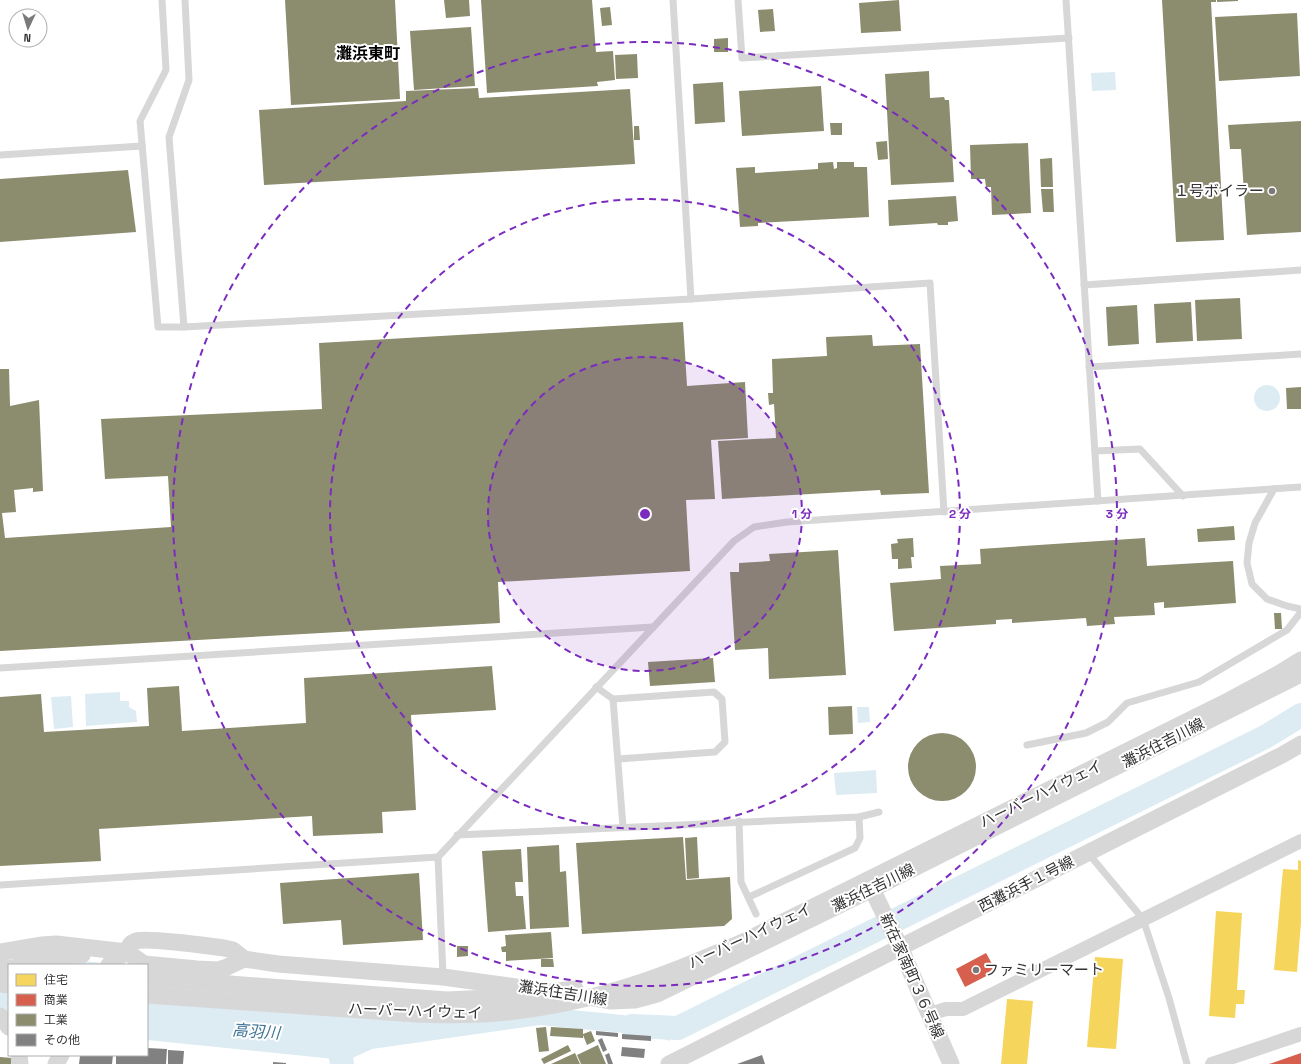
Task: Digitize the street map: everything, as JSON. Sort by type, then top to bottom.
[{"type":"street","name":"ハーバーハイウェイ","points":[[148,978],[447,1000],[547,994],[618,980],[688,957],[739,935],[1223,695],[1301,651]]},
{"type":"street","name":"ハーバーハイウェイ","points":[[148,995],[409,1014],[459,1015],[523,1010],[583,999],[613,991],[643,982],[694,963],[743,942],[1230,700],[1301,660]]},
{"type":"street","name":"灘浜住吉川線","points":[[244,959],[278,964],[512,985],[610,1001],[635,1000],[658,994],[872,889],[1301,674]]},
{"type":"street","name":"西灘浜手１号線","points":[[669,1064],[1282,755],[1301,744]]},
{"type":"street","points":[[930,1014],[946,1009],[963,1009],[1301,840]]},
{"type":"street","name":"新在家南町３６号線","points":[[872,889],[900,947],[951,1064]]},
{"type":"street","points":[[110,964],[115,959],[127,952],[128,947],[138,940],[152,940],[224,948],[233,950],[244,959],[218,970],[148,964]]},
{"type":"street","points":[[11,956],[42,945],[56,944],[127,952],[144,964]]},
{"type":"street","points":[[11,956],[56,957],[127,952]]},
{"type":"street","points":[[0,1016],[8,1026]]},
{"type":"street","points":[[1212,1064],[1301,1034]]},
{"type":"lane","points":[[162,0],[166,70],[140,121],[158,327],[184,327],[691,300],[930,283],[944,512]]},
{"type":"lane","points":[[184,327],[169,136],[189,80],[185,0]]},
{"type":"lane","points":[[674,0],[691,300]]},
{"type":"lane","points":[[738,0],[742,58],[1069,38]]},
{"type":"lane","points":[[1066,0],[1098,501]]},
{"type":"lane","points":[[0,156],[142,146]]},
{"type":"lane","points":[[1084,284],[1301,270]]},
{"type":"lane","points":[[1089,367],[1301,354]]},
{"type":"lane","points":[[1095,451],[1140,449],[1183,496]]},
{"type":"lane","points":[[443,978],[438,857],[734,541],[754,527],[787,522],[1301,487]]},
{"type":"lane","points":[[1274,489],[1255,523],[1249,544],[1247,563],[1252,584],[1267,599],[1287,606],[1301,608]]},
{"type":"lane","points":[[1027,745],[1086,732],[1108,722],[1127,704],[1199,682],[1288,630],[1301,612]]},
{"type":"lane","points":[[0,668],[653,627]]},
{"type":"lane","points":[[596,687],[613,698],[714,692],[722,699],[726,742],[715,752],[618,759]]},
{"type":"lane","points":[[613,698],[623,827]]},
{"type":"lane","points":[[457,835],[739,821],[859,817],[878,812]]},
{"type":"lane","points":[[749,897],[855,848],[860,838],[859,817]]},
{"type":"lane","points":[[739,821],[741,882],[756,914]]},
{"type":"lane","points":[[1088,852],[1143,919],[1169,998],[1186,1064]]},
{"type":"lane","points":[[0,885],[438,857]]},
{"type":"water","points":[[1115,72],[1116,90],[1092,91],[1091,73]]},
{"type":"water","points":[[1267,385],[1276,389],[1280,398],[1276,407],[1267,411],[1258,407],[1254,398],[1258,389]]},
{"type":"water","points":[[120,692],[120,701],[129,701],[129,707],[136,711],[137,722],[86,726],[85,694]]},
{"type":"water","points":[[71,696],[73,727],[54,729],[51,697]]},
{"type":"water","points":[[857,707],[869,707],[870,722],[858,723]]},
{"type":"water","points":[[876,770],[877,793],[836,795],[834,773]]},
{"type":"water","points":[[0,953],[115,964],[8,964],[8,1027],[0,1026]]},
{"type":"water","points":[[148,967],[662,1019],[670,1041],[655,1036],[540,1025],[372,1049],[346,1061],[148,1040]]},
{"type":"building: 住宅","points":[[1298,860],[1301,861],[1301,923],[1297,972],[1274,970],[1283,869],[1298,870]]},
{"type":"building: 住宅","points":[[1216,911],[1242,913],[1237,990],[1245,990],[1244,1004],[1236,1004],[1235,1018],[1209,1016]]},
{"type":"building: 住宅","points":[[1095,957],[1123,959],[1116,1049],[1087,1047]]},
{"type":"building: 住宅","points":[[1007,999],[1033,1001],[1027,1064],[1001,1064]]},
{"type":"building: 商業","name":"ファミリーマート","points":[[986,953],[996,971],[965,987],[956,969]]},
{"type":"building: 商業","points":[[1301,1053],[1301,1064],[1269,1064]]},
{"type":"building: 工業","points":[[285,0],[395,0],[400,99],[291,105]]},
{"type":"building: 工業","points":[[444,0],[469,0],[470,16],[446,18]]},
{"type":"building: 工業","points":[[481,0],[592,0],[596,52],[613,51],[615,80],[597,82],[598,86],[487,93]]},
{"type":"building: 工業","points":[[899,0],[901,31],[861,33],[859,3]]},
{"type":"building: 工業","points":[[1162,0],[1216,0],[1216,2],[1211,2],[1224,240],[1176,242]]},
{"type":"building: 工業","points":[[1217,0],[1238,0],[1238,1],[1217,2]]},
{"type":"building: 工業","points":[[610,7],[612,25],[602,26],[600,8]]},
{"type":"building: 工業","points":[[773,9],[775,31],[760,32],[758,10]]},
{"type":"building: 工業","points":[[1297,13],[1300,76],[1219,81],[1215,17]]},
{"type":"building: 工業","points":[[471,27],[475,86],[414,90],[410,31]]},
{"type":"building: 工業","points":[[728,38],[728,52],[714,52],[714,39]]},
{"type":"building: 工業","points":[[637,54],[638,78],[616,79],[615,55]]},
{"type":"building: 工業","points":[[929,71],[930,98],[944,97],[945,100],[949,100],[954,182],[891,185],[885,74]]},
{"type":"building: 工業","points":[[723,82],[725,122],[695,124],[693,84]]},
{"type":"building: 工業","points":[[821,86],[824,131],[742,136],[739,91]]},
{"type":"building: 工業","points":[[478,88],[479,98],[630,89],[635,164],[264,185],[259,110],[406,101],[406,91]]},
{"type":"building: 工業","name":"１号ボイラー","points":[[1301,121],[1301,232],[1247,235],[1241,149],[1230,149],[1228,125]]},
{"type":"building: 工業","points":[[830,123],[842,123],[842,135],[831,135]]},
{"type":"building: 工業","points":[[634,126],[639,126],[640,140],[634,140]]},
{"type":"building: 工業","points":[[887,141],[888,159],[878,160],[876,142]]},
{"type":"building: 工業","points":[[1028,143],[1031,213],[992,215],[991,187],[986,187],[985,179],[971,179],[970,145]]},
{"type":"building: 工業","points":[[1052,158],[1053,187],[1041,187],[1040,159]]},
{"type":"building: 工業","points":[[833,162],[834,169],[837,168],[837,162],[854,162],[854,167],[867,167],[869,217],[758,223],[758,226],[740,227],[736,168],[755,167],[755,173],[818,169],[818,163]]},
{"type":"building: 工業","points":[[128,170],[136,232],[0,242],[0,179]]},
{"type":"building: 工業","points":[[1041,189],[1053,189],[1054,212],[1043,212]]},
{"type":"building: 工業","points":[[956,196],[958,221],[948,222],[948,225],[938,225],[937,223],[889,226],[888,200]]},
{"type":"building: 工業","points":[[1240,298],[1242,339],[1197,341],[1195,300]]},
{"type":"building: 工業","points":[[1191,302],[1193,341],[1156,343],[1154,304]]},
{"type":"building: 工業","points":[[1137,305],[1139,344],[1108,346],[1106,307]]},
{"type":"building: 工業","points":[[683,322],[687,386],[745,382],[748,438],[711,440],[715,499],[686,500],[690,571],[498,582],[500,623],[0,651],[0,369],[9,369],[10,406],[39,400],[43,491],[33,492],[33,488],[14,490],[16,512],[2,513],[5,538],[171,527],[168,476],[105,479],[101,419],[322,409],[319,343]]},
{"type":"building: 工業","points":[[872,335],[873,346],[920,344],[929,493],[881,495],[880,490],[722,499],[718,441],[776,438],[774,404],[769,405],[768,393],[773,393],[772,359],[827,356],[826,337]]},
{"type":"building: 工業","points":[[1301,387],[1301,409],[1287,409],[1286,388]]},
{"type":"building: 工業","points":[[1234,526],[1235,540],[1198,542],[1197,529]]},
{"type":"building: 工業","points":[[913,538],[914,557],[911,557],[912,568],[898,569],[898,559],[892,559],[891,544],[898,543],[897,539]]},
{"type":"building: 工業","points":[[1145,538],[1147,566],[1233,561],[1236,603],[1164,608],[1164,602],[1154,603],[1155,615],[1114,617],[1115,624],[1087,626],[1086,618],[1012,623],[1012,619],[996,620],[996,624],[894,631],[890,583],[941,579],[940,566],[981,564],[980,549]]},
{"type":"building: 工業","points":[[838,550],[846,675],[769,679],[768,648],[735,650],[730,572],[739,572],[739,563],[770,561],[769,554]]},
{"type":"building: 工業","points":[[1274,613],[1281,613],[1282,629],[1275,629]]},
{"type":"building: 工業","points":[[713,658],[715,682],[650,686],[648,662]]},
{"type":"building: 工業","points":[[492,666],[496,710],[411,715],[416,810],[382,812],[383,833],[313,836],[312,816],[99,829],[101,861],[0,866],[0,697],[41,694],[44,732],[149,726],[147,688],[179,686],[182,731],[306,723],[304,678]]},
{"type":"building: 工業","points":[[852,706],[853,734],[829,735],[828,707]]},
{"type":"building: 工業","points":[[935,733],[949,733],[961,738],[971,748],[976,760],[976,774],[971,786],[961,796],[949,801],[935,801],[923,796],[913,786],[908,774],[908,760],[913,748],[923,738]]},
{"type":"building: 工業","points":[[683,837],[686,880],[730,877],[732,919],[724,926],[582,934],[576,843]]},
{"type":"building: 工業","points":[[697,837],[699,878],[687,879],[685,838]]},
{"type":"building: 工業","points":[[559,845],[560,872],[566,871],[569,927],[530,929],[527,847]]},
{"type":"building: 工業","points":[[521,849],[523,882],[515,882],[516,896],[523,896],[526,929],[488,932],[482,851]]},
{"type":"building: 工業","points":[[419,873],[423,940],[343,945],[341,920],[283,924],[280,883]]},
{"type":"building: 工業","points":[[551,932],[553,958],[506,961],[506,952],[502,952],[501,947],[506,946],[505,935]]},
{"type":"building: 工業","points":[[457,946],[468,946],[468,956],[457,957]]},
{"type":"building: 工業","points":[[541,959],[553,959],[554,967],[541,967]]},
{"type":"building: 工業","points":[[546,1027],[549,1051],[539,1052],[536,1028]]},
{"type":"building: 工業","points":[[551,1027],[583,1029],[583,1034],[591,1031],[595,1041],[587,1045],[583,1035],[583,1038],[550,1036]]},
{"type":"building: 工業","points":[[568,1045],[571,1051],[544,1064],[541,1059]]},
{"type":"building: 工業","points":[[598,1045],[606,1064],[581,1064],[577,1055]]},
{"type":"building: 工業","points":[[575,1053],[580,1064],[551,1064]]},
{"type":"building: 工業","points":[[0,1057],[12,1058],[11,1064],[0,1064]]},
{"type":"building: その他","points":[[596,1031],[618,1033],[618,1037],[596,1035]]},
{"type":"building: その他","points":[[622,1034],[651,1036],[651,1041],[622,1039]]},
{"type":"building: その他","points":[[602,1038],[607,1050],[603,1052],[598,1040]]},
{"type":"building: その他","points":[[622,1047],[645,1049],[644,1058],[621,1056]]},
{"type":"building: その他","points":[[148,1048],[167,1049],[166,1064],[116,1064],[116,1056],[148,1056]]},
{"type":"building: その他","points":[[168,1050],[184,1051],[183,1064],[168,1064]]},
{"type":"building: その他","points":[[609,1053],[613,1064],[608,1064],[605,1055]]},
{"type":"building: その他","points":[[762,1055],[765,1064],[737,1064]]},
{"type":"building: その他","points":[[80,1056],[113,1056],[112,1064],[79,1064]]},
{"type":"building: その他","points":[[273,1062],[286,1063],[286,1064],[273,1064]]},
{"type":"waterway","points":[[632,1026],[678,1028],[1265,737],[1301,715]]},
{"type":"waterway","name":"高羽川","points":[[337,1037],[342,1064]]},
{"type":"place","name":"１号ボイラー","points":[[1272,191]]},
{"type":"place","name":"ファミリーマート","points":[[976,970]]},
{"type":"district","name":"灘浜東町","points":[[368,53]]}]
